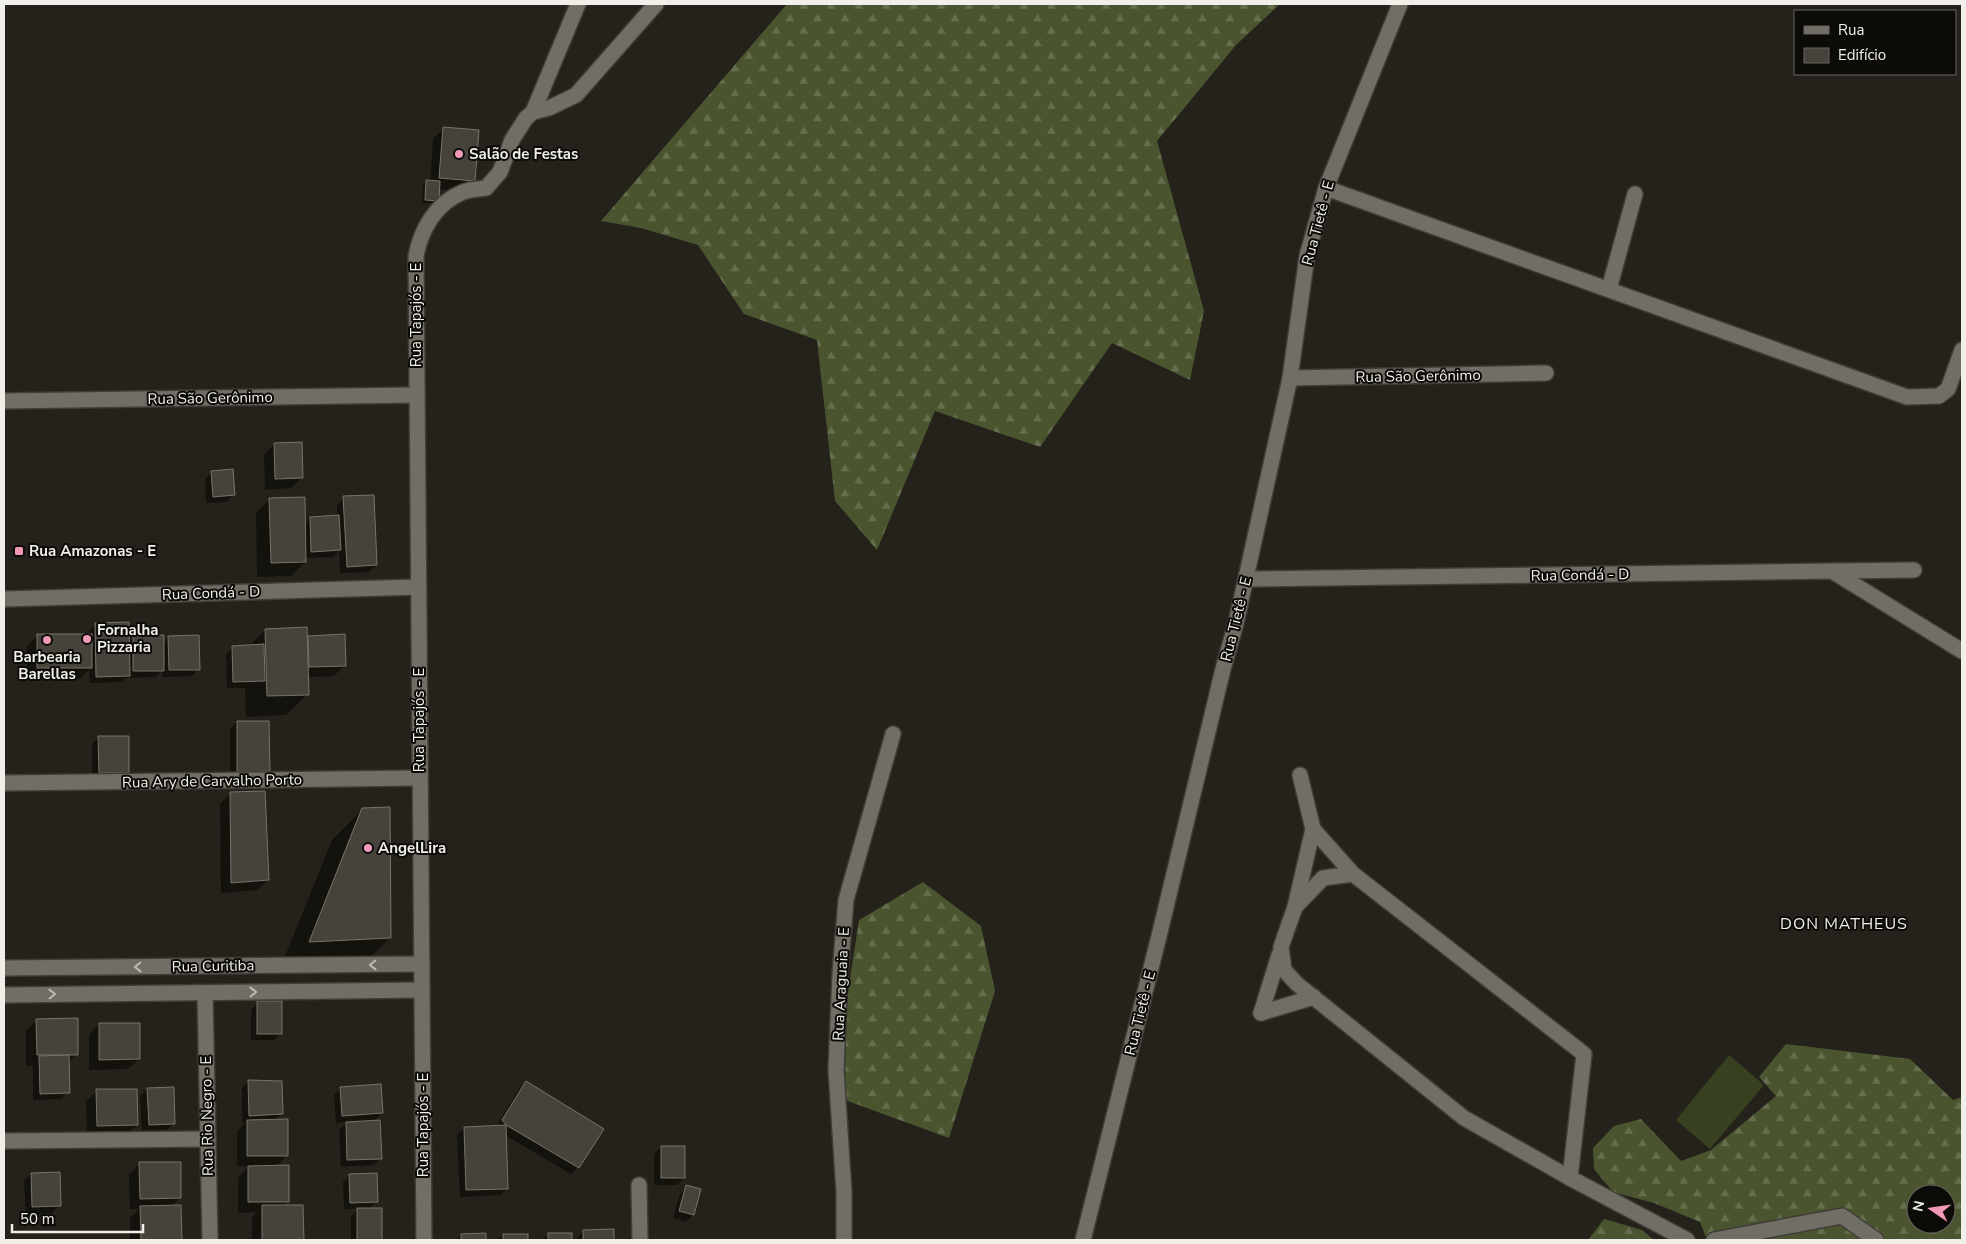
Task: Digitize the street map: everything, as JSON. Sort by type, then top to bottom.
[{"type":"street","points":[[534,112],[578,4]]},
{"type":"street","points":[[534,112],[549,108],[576,95],[656,4]]},
{"type":"street","name":"Rua Tietê - E","points":[[1083,1240],[1246,579],[1290,378],[1307,256],[1326,188],[1400,4]]},
{"type":"street","name":"Rua Tapajós - E","points":[[424,1240],[416,256],[423,232],[439,206],[463,192],[486,188],[500,172],[512,140],[526,118],[534,112]]},
{"type":"street","points":[[1326,188],[1907,396],[1939,396],[1948,389],[1962,350]]},
{"type":"street","points":[[1609,290],[1635,194]]},
{"type":"street","name":"Rua São Gerônimo","points":[[1290,378],[1546,373]]},
{"type":"street","name":"Rua São Gerônimo","points":[[4,401],[417,395]]},
{"type":"street","name":"Rua Condá - D","points":[[1246,579],[1914,570]]},
{"type":"street","points":[[1832,571],[1962,651]]},
{"type":"street","name":"Rua Condá - D","points":[[4,599],[418,587]]},
{"type":"street","name":"Rua Araguaia - E","points":[[844,1240],[844,1192],[836,1070],[840,974],[846,900],[893,734]]},
{"type":"street","points":[[1300,775],[1313,829],[1295,907],[1260,1013],[1314,997]]},
{"type":"street","name":"Rua Ary de Carvalho Porto","points":[[4,783],[420,778]]},
{"type":"street","points":[[1313,829],[1353,874],[1584,1054],[1570,1178]]},
{"type":"street","points":[[1295,907],[1323,878],[1353,874]]},
{"type":"street","points":[[1281,947],[1284,970],[1314,997],[1464,1118],[1570,1178],[1687,1240]]},
{"type":"street","name":"Rua Curitiba","points":[[4,968],[422,964]]},
{"type":"street","name":"Rua Curitiba","points":[[4,995],[422,990]]},
{"type":"street","name":"Rua Rio Negro - E","points":[[205,993],[210,1240]]},
{"type":"street","points":[[4,1141],[208,1138]]},
{"type":"street","points":[[639,1185],[640,1240]]},
{"type":"street","points":[[1714,1240],[1842,1216],[1876,1240]]},
{"type":"green space","points":[[787,4],[1280,4],[1236,45],[1157,141],[1204,311],[1190,380],[1112,343],[1040,447],[935,411],[877,550],[835,501],[817,340],[744,314],[698,245],[641,228],[601,221]]},
{"type":"green space","points":[[923,882],[981,926],[995,991],[949,1138],[845,1100],[846,1005],[859,920]]},
{"type":"green space","points":[[1786,1044],[1910,1059],[1953,1100],[1962,1097],[1962,1240],[1707,1240],[1700,1222],[1654,1203],[1613,1192],[1594,1169],[1593,1148],[1614,1126],[1641,1119],[1681,1161],[1711,1150],[1776,1096],[1759,1077]]},
{"type":"green space","points":[[1729,1055],[1764,1085],[1710,1149],[1676,1120]]},
{"type":"green space","points":[[1604,1219],[1642,1230],[1654,1240],[1588,1240]]},
{"type":"building","name":"Salão de Festas","points":[[443,127],[479,130],[475,181],[439,178]]},
{"type":"building","points":[[426,180],[440,181],[439,201],[425,200]]},
{"type":"building","points":[[302,442],[303,478],[275,479],[274,443]]},
{"type":"building","points":[[233,469],[235,495],[213,497],[211,471]]},
{"type":"building","points":[[374,495],[377,565],[347,567],[343,496]]},
{"type":"building","points":[[305,497],[306,562],[271,563],[269,498]]},
{"type":"building","points":[[339,515],[341,550],[311,552],[310,517]]},
{"type":"building","points":[[129,622],[130,676],[96,677],[95,623]]},
{"type":"building","points":[[307,627],[309,695],[267,696],[265,629]]},
{"type":"building","points":[[37,634],[92,634],[92,668],[37,668]]},
{"type":"building","points":[[345,634],[346,666],[309,667],[308,636]]},
{"type":"building","points":[[164,635],[164,671],[133,671],[133,636]]},
{"type":"building","points":[[199,635],[200,670],[169,670],[168,636]]},
{"type":"building","points":[[264,644],[265,681],[233,682],[232,646]]},
{"type":"building","points":[[237,721],[269,721],[270,771],[237,772]]},
{"type":"building","points":[[98,736],[129,736],[129,773],[99,773]]},
{"type":"building","points":[[265,791],[269,880],[231,883],[230,792]]},
{"type":"building","name":"AngelLira","points":[[390,807],[391,938],[309,942],[362,808]]},
{"type":"building","points":[[257,1001],[282,1001],[282,1034],[257,1034]]},
{"type":"building","points":[[78,1018],[78,1055],[37,1055],[36,1019]]},
{"type":"building","points":[[99,1023],[140,1023],[140,1059],[99,1060]]},
{"type":"building","points":[[69,1055],[70,1093],[40,1094],[39,1056]]},
{"type":"building","points":[[248,1080],[282,1081],[283,1114],[249,1116]]},
{"type":"building","points":[[526,1081],[604,1129],[579,1168],[506,1125],[502,1120]]},
{"type":"building","points":[[381,1084],[383,1113],[342,1116],[340,1087]]},
{"type":"building","points":[[174,1087],[175,1124],[149,1125],[147,1088]]},
{"type":"building","points":[[96,1089],[137,1089],[138,1125],[97,1126]]},
{"type":"building","points":[[288,1119],[288,1156],[247,1156],[247,1120]]},
{"type":"building","points":[[380,1120],[382,1159],[347,1160],[346,1122]]},
{"type":"building","points":[[506,1125],[508,1189],[466,1190],[464,1127]]},
{"type":"building","points":[[661,1146],[685,1146],[685,1178],[661,1178]]},
{"type":"building","points":[[139,1162],[181,1162],[181,1198],[140,1199]]},
{"type":"building","points":[[289,1165],[289,1202],[248,1202],[248,1166]]},
{"type":"building","points":[[60,1172],[61,1206],[32,1207],[31,1173]]},
{"type":"building","points":[[377,1173],[378,1202],[350,1203],[349,1174]]},
{"type":"building","points":[[686,1185],[701,1189],[694,1215],[679,1211]]},
{"type":"building","points":[[181,1205],[182,1240],[141,1240],[140,1206]]},
{"type":"building","points":[[262,1205],[303,1205],[304,1240],[262,1240]]},
{"type":"building","points":[[357,1208],[382,1208],[382,1240],[357,1240]]},
{"type":"building","points":[[614,1229],[614,1240],[583,1240],[583,1230]]},
{"type":"building","points":[[486,1233],[486,1240],[461,1240],[461,1234]]},
{"type":"building","points":[[548,1233],[572,1233],[572,1240],[548,1240]]},
{"type":"building","points":[[503,1234],[528,1234],[528,1240],[503,1240]]},
{"type":"place","name":"Salão de Festas","points":[[459,154]]},
{"type":"place","name":"Rua Amazonas - E","points":[[19,551]]},
{"type":"place","name":"Fornalha Pizzaria","points":[[87,639]]},
{"type":"place","name":"Barbearia Barellas","points":[[47,640]]},
{"type":"place","name":"AngelLira","points":[[368,848]]},
{"type":"district","name":"DON MATHEUS","points":[[1844,923]]}]
